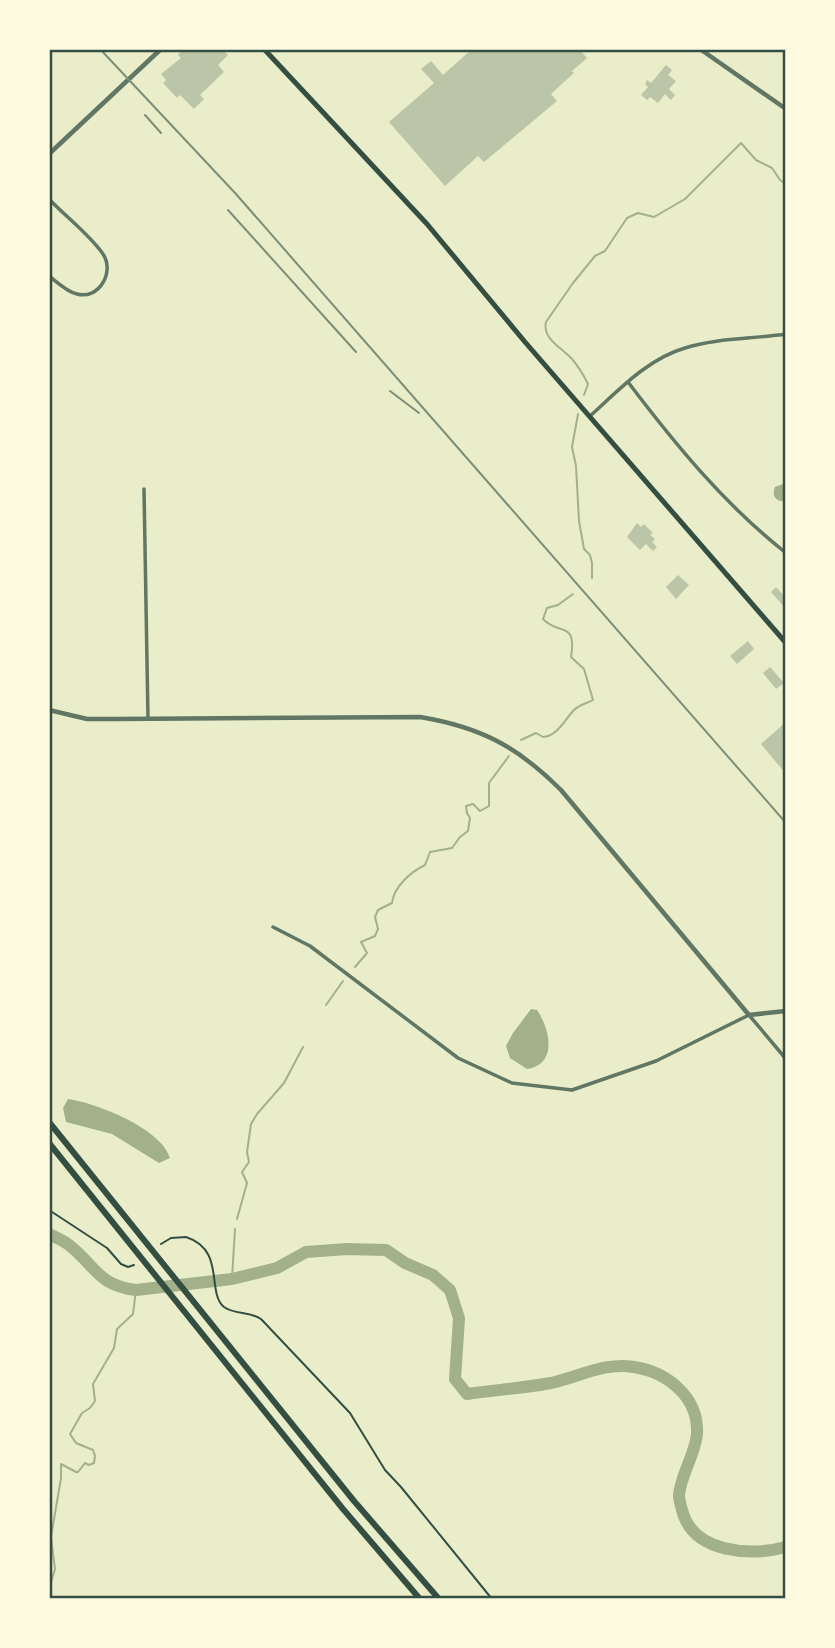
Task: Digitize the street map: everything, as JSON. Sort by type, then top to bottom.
[{"type":"highway","points":[[49,1122],[354,1501],[439,1599]]},
{"type":"highway","points":[[49,1143],[343,1509],[420,1599]]},
{"type":"main road","points":[[264,49],[428,224],[786,643]]},
{"type":"street","points":[[49,154],[161,49]]},
{"type":"street","points":[[700,49],[786,109]]},
{"type":"street","points":[[49,199],[103,254],[107,268],[102,284],[86,295],[75,294],[49,276]]},
{"type":"street","points":[[590,416],[652,363],[684,348],[786,334]]},
{"type":"street","points":[[628,382],[672,441],[697,469],[786,553]]},
{"type":"street","points":[[144,489],[148,719]]},
{"type":"street","points":[[49,710],[87,719],[420,717],[448,722],[492,737],[517,751],[561,790],[786,1059]]},
{"type":"street","points":[[273,928],[310,946],[458,1058],[513,1083],[572,1090],[656,1061],[749,1015],[786,1011]]},
{"type":"path","points":[[49,1210],[107,1248],[121,1264],[128,1267],[134,1265]]},
{"type":"path","points":[[161,1244],[171,1238],[190,1237],[205,1250],[211,1258],[219,1300],[227,1309],[250,1313],[261,1319],[350,1413],[385,1470],[492,1599]]},
{"type":"shaded area","points":[[786,485],[786,501],[778,500],[774,496],[775,487]]},
{"type":"shaded area","points":[[531,1009],[537,1010],[542,1018],[548,1045],[543,1060],[537,1066],[527,1069],[510,1058],[506,1046]]},
{"type":"shaded area","points":[[68,1099],[110,1112],[141,1127],[164,1147],[170,1158],[159,1163],[112,1134],[66,1122],[63,1108]]},
{"type":"building","points":[[183,49],[222,49],[228,55],[218,65],[224,72],[200,95],[204,99],[194,109],[180,95],[177,98],[163,83],[166,80],[161,74],[181,58],[178,55]]},
{"type":"building","points":[[472,49],[579,49],[587,58],[551,94],[557,101],[484,162],[478,156],[445,186],[389,122],[434,83],[421,69],[431,61],[443,75]]},
{"type":"building","points":[[666,65],[672,70],[668,75],[676,81],[669,89],[675,95],[671,100],[665,94],[658,103],[650,97],[647,100],[641,95],[648,87],[645,84],[647,80],[651,83]]},
{"type":"building","points":[[637,523],[641,527],[644,524],[653,533],[650,535],[655,539],[652,542],[657,547],[653,551],[646,544],[640,550],[627,537]]},
{"type":"building","points":[[678,575],[689,585],[676,599],[666,587]]},
{"type":"building","points":[[776,587],[786,598],[786,609],[771,592]]},
{"type":"building","points":[[748,641],[754,649],[737,664],[730,656]]},
{"type":"building","points":[[770,667],[784,683],[776,689],[763,673]]},
{"type":"building","points":[[786,722],[786,774],[761,744]]},
{"type":"waterway","points":[[584,395],[588,384],[572,359],[550,338],[546,322],[595,256],[605,251],[627,218],[638,213],[654,217],[685,199],[741,143],[756,160],[772,168],[786,184]]},
{"type":"waterway","points":[[578,414],[572,447],[576,466],[579,521],[584,549],[590,555],[592,563],[592,578]]},
{"type":"waterway","points":[[521,740],[536,733],[543,737],[552,734],[575,709],[593,700],[584,669],[571,657],[569,633],[543,619],[547,608],[558,605],[573,594]]},
{"type":"waterway","points":[[355,967],[367,953],[361,942],[375,936],[378,929],[375,917],[378,910],[392,903],[400,885],[425,865],[430,852],[452,848],[468,831],[470,818],[466,806],[473,804],[480,811],[489,806],[489,783],[509,756]]},
{"type":"waterway","points":[[326,1005],[343,981]]},
{"type":"waterway","points":[[237,1219],[247,1183],[242,1172],[249,1162],[247,1152],[251,1124],[284,1083],[303,1047]]},
{"type":"waterway","points":[[232,1279],[235,1229]]},
{"type":"waterway","points":[[49,1234],[69,1245],[105,1279],[136,1290],[232,1279],[277,1268],[306,1252],[386,1250],[405,1263],[433,1275],[450,1290],[459,1318],[455,1379],[467,1394],[551,1383],[612,1367],[634,1367],[658,1374],[679,1388],[693,1409],[696,1421],[696,1442],[679,1495],[688,1525],[698,1536],[725,1548],[757,1551],[786,1547]]},
{"type":"waterway","points":[[49,1589],[55,1569],[51,1537],[61,1464],[78,1472],[85,1463],[94,1463],[93,1450],[76,1443],[70,1434],[82,1413],[95,1401],[93,1384],[114,1348],[117,1329],[133,1314],[136,1290]]},
{"type":"railway","points":[[100,49],[236,194],[786,823]]},
{"type":"railway","points":[[145,115],[161,133]]},
{"type":"railway","points":[[228,210],[356,352]]},
{"type":"railway","points":[[390,391],[419,413]]}]
